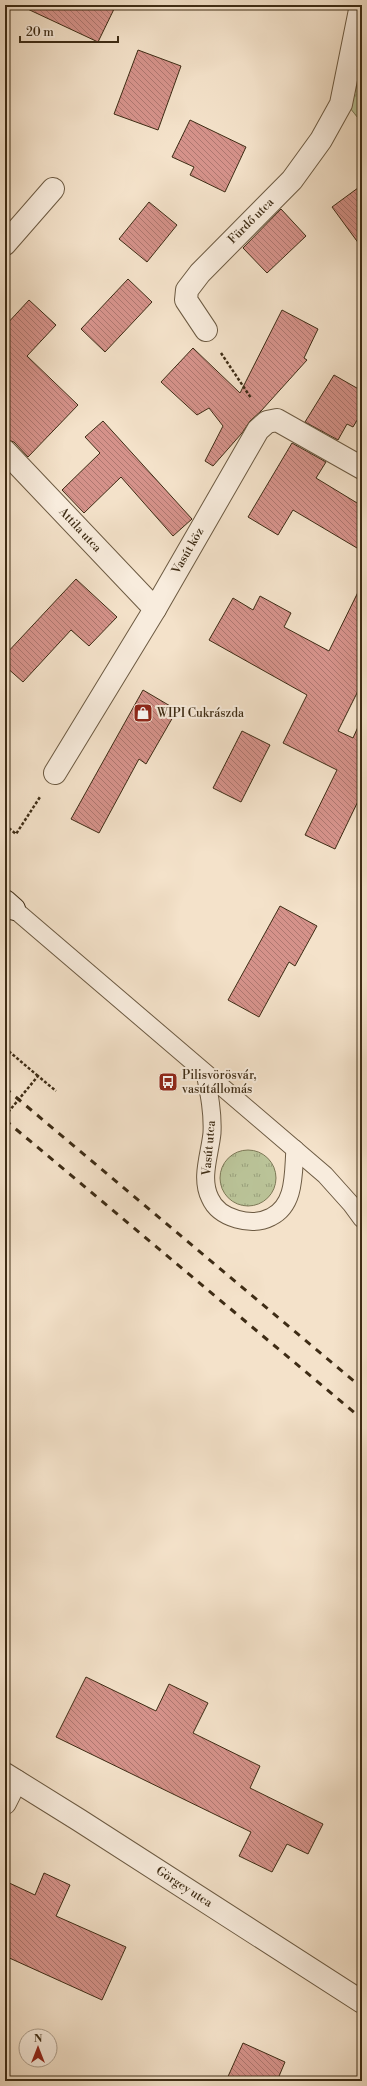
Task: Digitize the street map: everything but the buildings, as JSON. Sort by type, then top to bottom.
[{"type":"street","name":"Fürdő utca","points":[[206,330],[186,300],[187,290],[200,273],[292,180],[321,140],[341,104],[361,5]]},
{"type":"street","points":[[5,244],[53,189]]},
{"type":"street","points":[[267,422],[277,420],[362,468]]},
{"type":"street","name":"Vasút köz","points":[[55,773],[155,609],[258,430],[267,422]]},
{"type":"street","name":"Attila utca","points":[[5,451],[155,609]]},
{"type":"street","points":[[5,1803],[10,1777]]},
{"type":"street","name":"Görgey utca","points":[[10,1777],[362,2002]]},
{"type":"lane","points":[[9,905],[295,1149],[339,1189],[362,1219]]},
{"type":"lane","name":"Vasút utca","points":[[205,1073],[211,1100],[212,1117],[206,1182],[210,1199],[222,1212],[238,1220],[257,1221],[272,1217],[285,1205],[291,1193],[295,1149]]},
{"type":"path","points":[[206,330],[267,422]]},
{"type":"path","points":[[5,825],[16,834],[55,773]]},
{"type":"path","points":[[5,1048],[56,1091]]},
{"type":"path","points":[[5,1116],[38,1076]]},
{"type":"green space","points":[[362,68],[362,123],[350,108]]},
{"type":"green space","points":[[242,1150],[254,1150],[268,1158],[276,1172],[274,1189],[268,1198],[254,1206],[242,1206],[232,1201],[225,1194],[220,1184],[220,1172],[225,1162],[232,1155]]},
{"type":"railway","points":[[5,1088],[362,1388]]},
{"type":"railway","points":[[5,1120],[362,1419]]},
{"type":"place","name":"WIPI Cukrászda","points":[[143,713]]},
{"type":"place","name":"Pilisvörösvár, vasútállomás","points":[[168,1082]]}]
